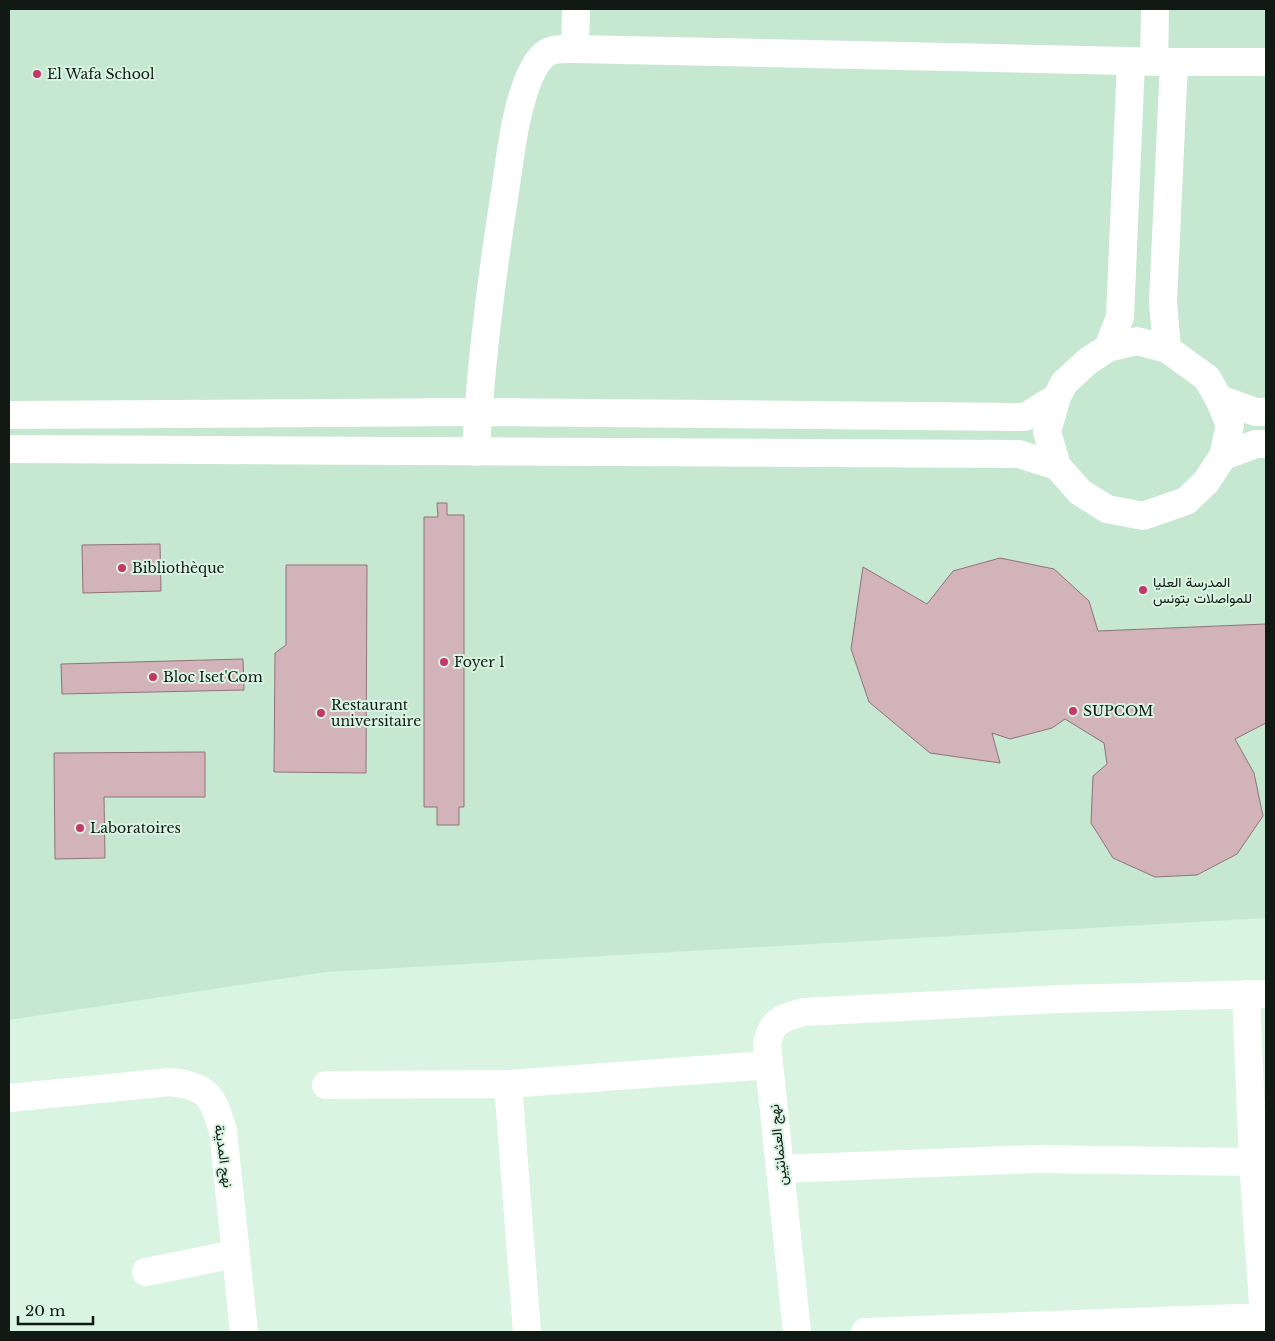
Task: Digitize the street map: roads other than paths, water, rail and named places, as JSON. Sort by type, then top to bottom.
[{"type":"street","points":[[575,49],[576,9]]},
{"type":"street","points":[[1155,9],[1153,62],[1163,302],[1167,349]]},
{"type":"street","points":[[476,452],[478,412],[493,271],[517,118],[526,85],[535,67],[545,54],[555,50],[575,49],[1153,62],[1266,62]]},
{"type":"street","points":[[1108,348],[1120,317],[1153,62]]},
{"type":"street","points":[[1137,341],[1167,349],[1207,378],[1219,400],[1230,425],[1222,456],[1206,482],[1186,501],[1143,516],[1107,508],[1080,492],[1057,466],[1047,432],[1057,397],[1064,383],[1088,361],[1108,348],[1137,341]]},
{"type":"street","points":[[9,415],[478,412],[1025,417],[1057,397]]},
{"type":"street","points":[[1219,400],[1256,412],[1266,412]]},
{"type":"street","points":[[1222,456],[1256,444],[1266,444]]},
{"type":"street","points":[[9,450],[1019,454],[1057,466]]},
{"type":"street","points":[[865,1332],[1058,1324],[1265,1322],[1253,1162],[1256,994]]},
{"type":"street","name":"نهج العثمانيّين","points":[[797,1332],[766,1044],[774,1024],[781,1019],[804,1012],[1059,999],[1256,994]]},
{"type":"street","points":[[326,1085],[508,1084],[769,1065]]},
{"type":"street","name":"نهج المدينة","points":[[9,1098],[170,1082],[189,1085],[204,1091],[214,1102],[223,1132],[244,1332]]},
{"type":"street","points":[[508,1084],[527,1332]]},
{"type":"street","points":[[780,1169],[1034,1159],[1253,1162]]},
{"type":"street","points":[[146,1272],[235,1254]]},
{"type":"place","name":"El Wafa School","points":[[37,74]]},
{"type":"place","name":"Bibliothèque","points":[[122,568]]},
{"type":"place","name":"المدرسة العليا للمواصلات بتونس","points":[[1143,590]]},
{"type":"place","name":"Foyer 1","points":[[444,662]]},
{"type":"place","name":"Bloc Iset'Com","points":[[153,677]]},
{"type":"place","name":"SUPCOM","points":[[1073,711]]},
{"type":"place","name":"Restaurant universitaire","points":[[321,713]]},
{"type":"place","name":"Laboratoires","points":[[80,828]]}]
